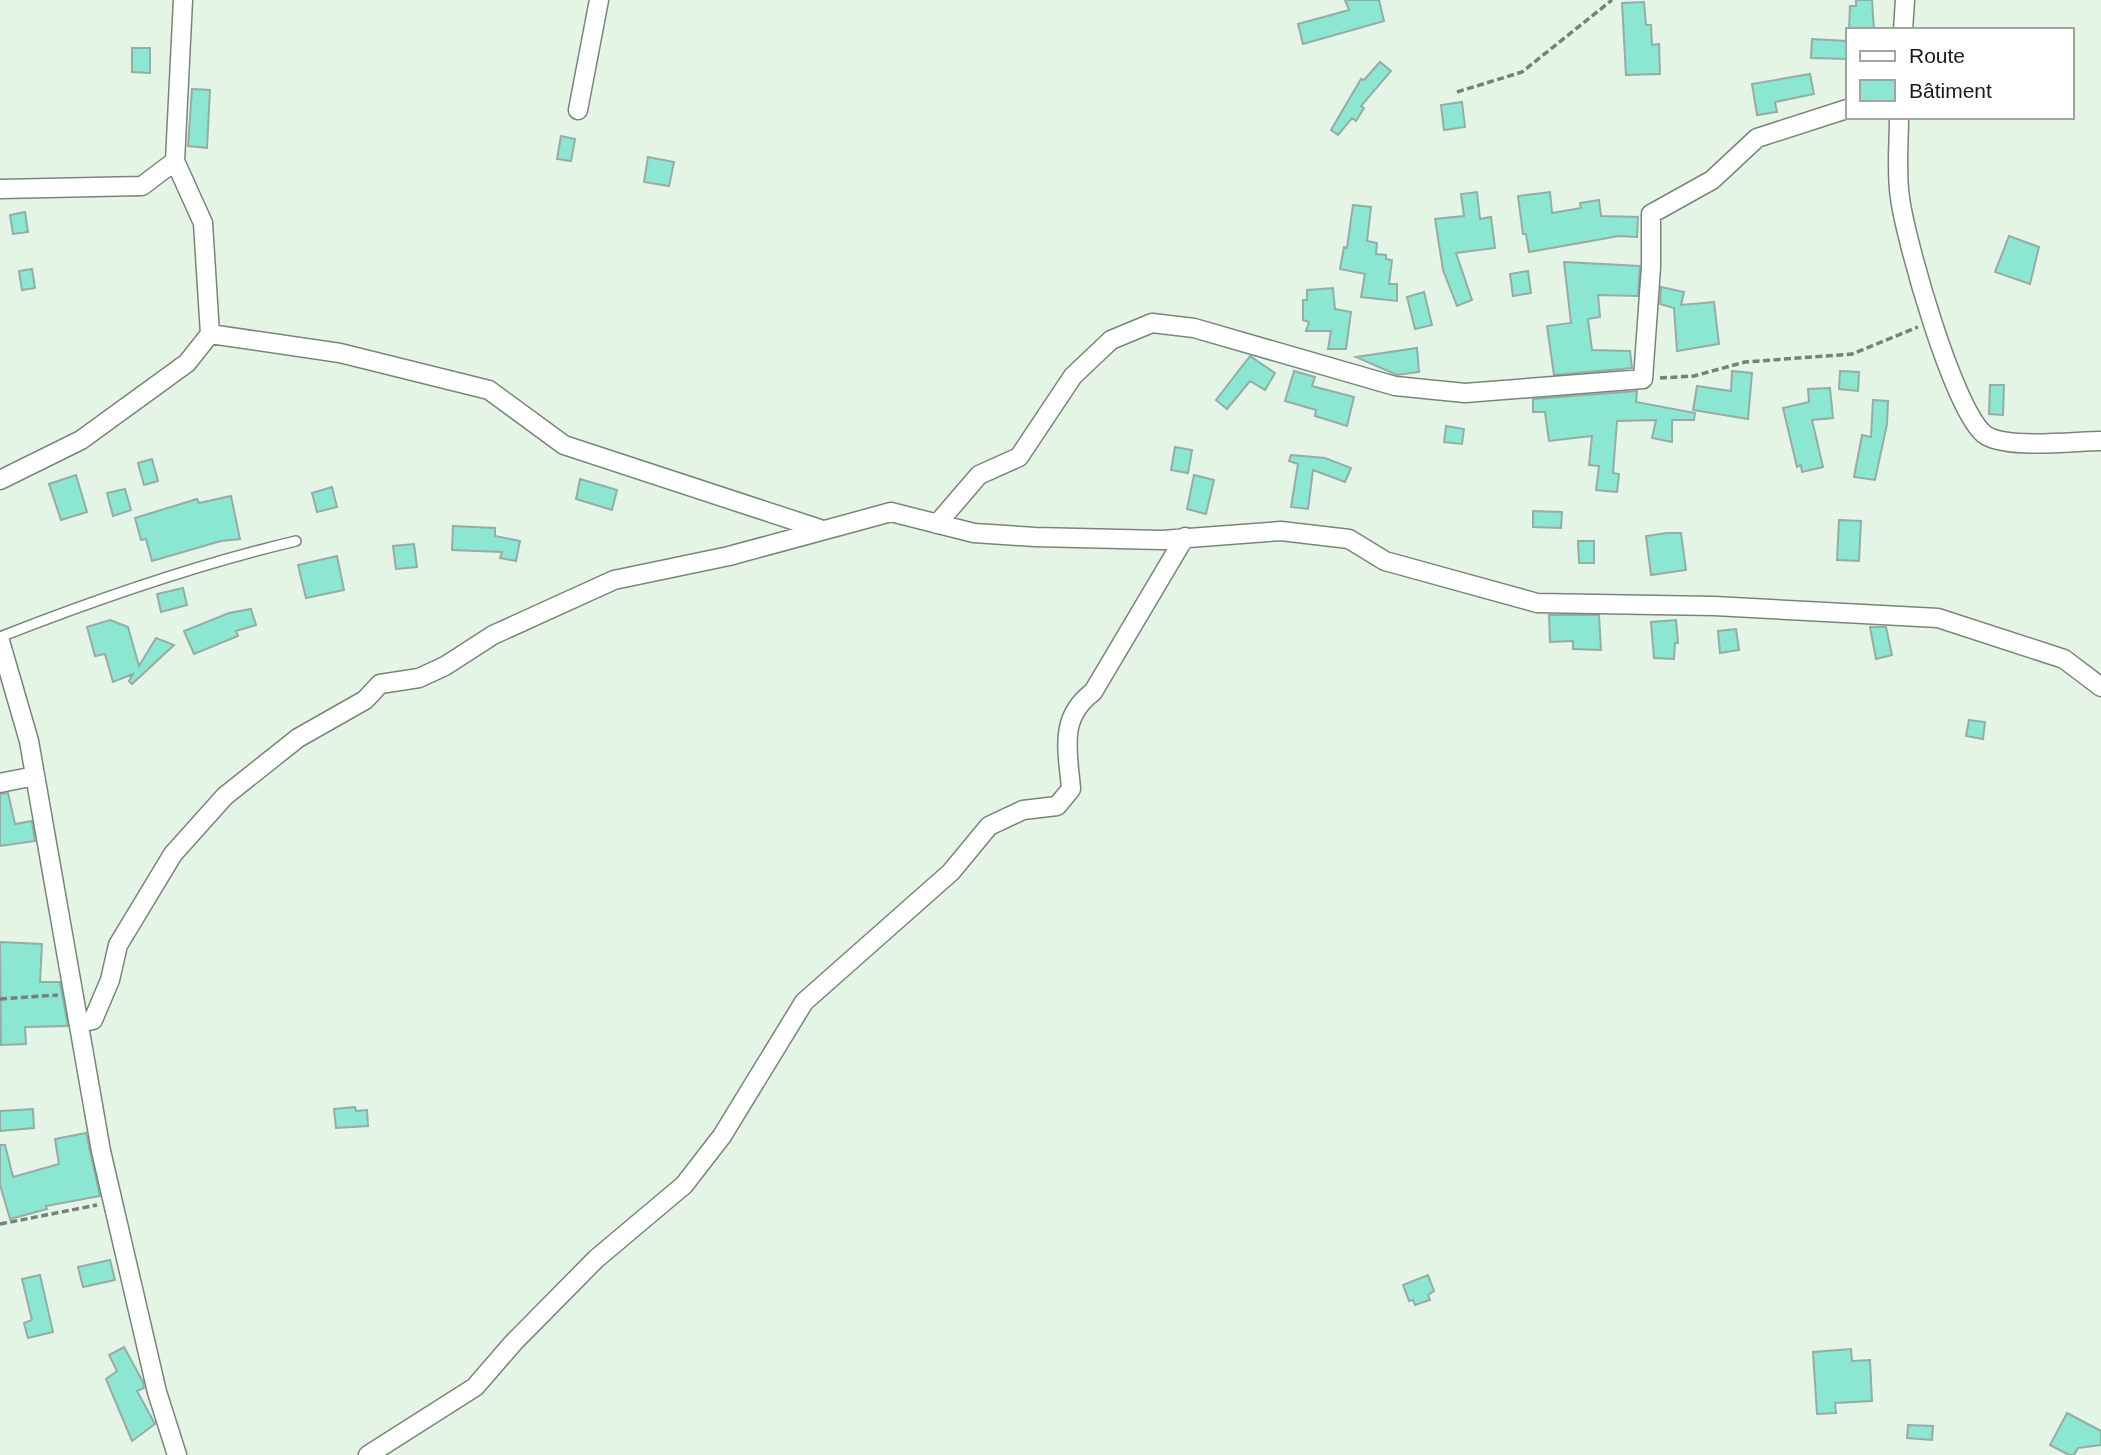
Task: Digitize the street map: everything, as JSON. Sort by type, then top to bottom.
[{"type":"street","points":[[0,480],[81,440],[187,363],[210,334],[202,223],[175,161],[183,0]]},
{"type":"street","points":[[579,110],[599,0]]},
{"type":"street","points":[[1903,28],[1905,0]]},
{"type":"street","points":[[937,524],[979,475],[1019,457],[1073,376],[1111,340],[1152,323],[1194,328],[1395,386],[1465,393],[1643,379],[1651,267],[1651,214],[1712,180],[1757,138],[1846,109]]},
{"type":"street","points":[[1899,119],[1900,197],[1923,296],[1962,398],[1984,434],[2007,443],[2101,441]]},
{"type":"street","points":[[0,189],[142,186],[175,161]]},
{"type":"street","points":[[210,334],[340,353],[489,390],[565,445],[820,529]]},
{"type":"street","points":[[79,1023],[93,1020],[110,980],[118,944],[173,854],[225,796],[298,738],[365,700],[380,684],[419,678],[445,666],[493,635],[614,580],[729,556],[820,529],[891,512],[974,533],[1035,537],[1162,540],[1281,530],[1349,538],[1385,561],[1537,603],[1714,606],[1938,618],[2064,659],[2101,687]]},
{"type":"street","points":[[368,1455],[475,1387],[514,1342],[596,1259],[684,1185],[722,1136],[804,1002],[951,872],[989,826],[1023,810],[1057,806],[1072,789],[1066,732],[1083,700],[1093,692],[1185,537]]},
{"type":"street","points":[[0,639],[29,741],[113,1202],[157,1392],[177,1455]]},
{"type":"street","points":[[0,783],[35,776]]},
{"type":"lane","points":[[0,639],[100,598],[209,562],[296,541]]},
{"type":"path","points":[[1457,92],[1522,72],[1612,0]]},
{"type":"path","points":[[1643,379],[1694,376],[1745,362],[1852,354],[1932,320]]},
{"type":"path","points":[[0,999],[74,994]]},
{"type":"path","points":[[0,1224],[113,1202]]},
{"type":"building","points":[[1345,0],[1379,0],[1384,21],[1303,44],[1298,24],[1349,10]]},
{"type":"building","points":[[1856,0],[1872,0],[1874,28],[1849,28],[1850,6],[1856,6]]},
{"type":"building","points":[[1644,2],[1646,25],[1651,25],[1652,45],[1659,44],[1660,74],[1626,75],[1622,3]]},
{"type":"building","points":[[1812,39],[1846,41],[1846,59],[1811,58]]},
{"type":"building","points":[[132,48],[150,48],[150,73],[132,72]]},
{"type":"building","points":[[1380,62],[1391,71],[1361,106],[1364,108],[1356,121],[1352,118],[1338,135],[1331,130],[1361,79],[1364,80]]},
{"type":"building","points":[[1810,74],[1814,94],[1775,102],[1777,112],[1757,115],[1752,84]]},
{"type":"building","points":[[192,89],[210,90],[207,148],[188,146]]},
{"type":"building","points":[[1462,102],[1465,127],[1444,130],[1441,105]]},
{"type":"building","points":[[561,136],[575,139],[571,161],[557,159]]},
{"type":"building","points":[[648,157],[674,162],[669,186],[644,182]]},
{"type":"building","points":[[1477,192],[1480,219],[1491,217],[1495,248],[1456,253],[1472,300],[1457,306],[1443,270],[1435,219],[1464,216],[1461,194]]},
{"type":"building","points":[[1550,192],[1552,213],[1581,208],[1580,203],[1599,200],[1601,216],[1638,217],[1637,237],[1619,236],[1529,252],[1526,234],[1523,234],[1518,196]]},
{"type":"building","points":[[1353,205],[1371,207],[1367,241],[1377,243],[1376,254],[1386,255],[1386,259],[1392,260],[1389,284],[1397,284],[1397,301],[1361,297],[1365,274],[1340,269],[1344,247],[1347,248]]},
{"type":"building","points":[[25,212],[28,232],[13,234],[10,215]]},
{"type":"building","points":[[2009,236],[2039,247],[2030,284],[1995,272]]},
{"type":"building","points":[[1564,262],[1640,266],[1638,296],[1598,295],[1600,317],[1588,319],[1592,350],[1630,351],[1632,368],[1554,375],[1547,326],[1571,323]]},
{"type":"building","points":[[32,269],[35,288],[22,290],[19,271]]},
{"type":"building","points":[[1528,271],[1531,293],[1513,296],[1510,274]]},
{"type":"building","points":[[1661,287],[1684,292],[1681,305],[1714,302],[1719,344],[1677,351],[1674,308],[1660,304]]},
{"type":"building","points":[[1333,288],[1335,309],[1351,312],[1346,349],[1328,349],[1331,331],[1306,331],[1309,322],[1303,320],[1303,300],[1307,300],[1307,290]]},
{"type":"building","points":[[1424,292],[1432,325],[1415,329],[1407,297]]},
{"type":"building","points":[[1417,348],[1419,372],[1397,375],[1356,357]]},
{"type":"building","points":[[1250,356],[1275,373],[1265,390],[1250,381],[1227,409],[1216,400]]},
{"type":"building","points":[[1294,371],[1315,377],[1312,386],[1354,397],[1347,426],[1315,416],[1316,410],[1285,401]]},
{"type":"building","points":[[1732,371],[1752,373],[1748,419],[1693,410],[1697,386],[1731,391]]},
{"type":"building","points":[[1840,371],[1859,372],[1858,391],[1839,389]]},
{"type":"building","points":[[1990,385],[2004,385],[2003,415],[1989,414]]},
{"type":"building","points":[[1830,388],[1833,418],[1812,420],[1823,467],[1802,472],[1801,465],[1797,467],[1783,408],[1809,402],[1808,389]]},
{"type":"building","points":[[1637,391],[1636,402],[1695,413],[1694,420],[1672,420],[1672,442],[1652,438],[1656,420],[1617,421],[1613,473],[1619,474],[1617,492],[1596,490],[1599,466],[1589,465],[1592,436],[1549,441],[1545,412],[1533,412],[1533,399]]},
{"type":"building","points":[[1873,400],[1888,401],[1887,424],[1875,480],[1854,477],[1862,435],[1871,437]]},
{"type":"building","points":[[1446,426],[1464,429],[1462,444],[1444,442]]},
{"type":"building","points":[[1175,447],[1192,450],[1188,473],[1171,470]]},
{"type":"building","points":[[1291,455],[1325,458],[1351,468],[1345,482],[1313,470],[1308,509],[1291,507],[1298,464],[1289,461]]},
{"type":"building","points":[[152,459],[158,481],[144,485],[138,463]]},
{"type":"building","points":[[76,475],[87,512],[61,520],[49,484]]},
{"type":"building","points":[[1194,475],[1214,480],[1206,514],[1187,509]]},
{"type":"building","points":[[580,479],[617,490],[612,510],[576,499]]},
{"type":"building","points":[[332,487],[337,507],[317,512],[312,493]]},
{"type":"building","points":[[125,489],[131,510],[113,516],[107,493]]},
{"type":"building","points":[[231,496],[240,539],[221,541],[152,561],[146,539],[141,540],[135,518],[197,499],[199,503]]},
{"type":"building","points":[[1533,511],[1562,512],[1561,528],[1533,527]]},
{"type":"building","points":[[1839,520],[1861,521],[1859,561],[1837,560]]},
{"type":"building","points":[[453,526],[495,528],[495,536],[520,541],[516,561],[500,558],[502,552],[452,550]]},
{"type":"building","points":[[1681,533],[1686,570],[1651,575],[1646,536]]},
{"type":"building","points":[[1578,541],[1594,541],[1594,563],[1579,563]]},
{"type":"building","points":[[414,544],[417,567],[396,569],[393,546]]},
{"type":"building","points":[[337,556],[344,590],[306,598],[298,565]]},
{"type":"building","points":[[183,588],[187,605],[161,612],[157,594]]},
{"type":"building","points":[[251,609],[256,625],[236,631],[238,636],[194,654],[184,631],[229,613]]},
{"type":"building","points":[[1549,615],[1599,615],[1601,650],[1573,649],[1573,641],[1550,642]]},
{"type":"building","points":[[110,620],[128,627],[139,666],[156,638],[174,645],[132,684],[129,681],[133,674],[113,682],[105,654],[95,656],[87,627]]},
{"type":"building","points":[[1676,620],[1678,643],[1675,643],[1674,659],[1654,658],[1651,622]]},
{"type":"building","points":[[1870,627],[1886,627],[1892,655],[1876,659]]},
{"type":"building","points":[[1736,629],[1739,650],[1720,653],[1718,631]]},
{"type":"building","points":[[1969,720],[1985,722],[1983,739],[1966,736]]},
{"type":"building","points":[[8,793],[15,824],[32,821],[35,841],[0,846],[0,794]]},
{"type":"building","points":[[0,942],[42,944],[40,982],[60,982],[68,1026],[25,1027],[26,1044],[1,1045]]},
{"type":"building","points":[[355,1107],[356,1111],[367,1110],[368,1126],[336,1128],[334,1109]]},
{"type":"building","points":[[33,1109],[34,1128],[0,1131],[0,1111]]},
{"type":"building","points":[[86,1133],[100,1196],[46,1206],[47,1209],[10,1219],[0,1185],[0,1145],[5,1145],[13,1177],[59,1164],[55,1139]]},
{"type":"building","points":[[110,1260],[115,1280],[83,1287],[78,1267]]},
{"type":"building","points":[[40,1275],[53,1332],[28,1338],[24,1323],[32,1320],[22,1279]]},
{"type":"building","points":[[1428,1275],[1434,1291],[1428,1295],[1430,1300],[1415,1305],[1413,1300],[1409,1301],[1403,1285]]},
{"type":"building","points":[[124,1347],[143,1382],[144,1388],[137,1391],[155,1424],[132,1441],[106,1379],[117,1371],[109,1355]]},
{"type":"building","points":[[1851,1349],[1852,1361],[1870,1360],[1872,1401],[1835,1403],[1836,1413],[1817,1414],[1813,1352]]},
{"type":"building","points":[[2067,1413],[2101,1431],[2101,1445],[2078,1448],[2074,1455],[2069,1455],[2050,1445]]},
{"type":"building","points":[[1908,1425],[1933,1426],[1932,1440],[1907,1438]]}]
